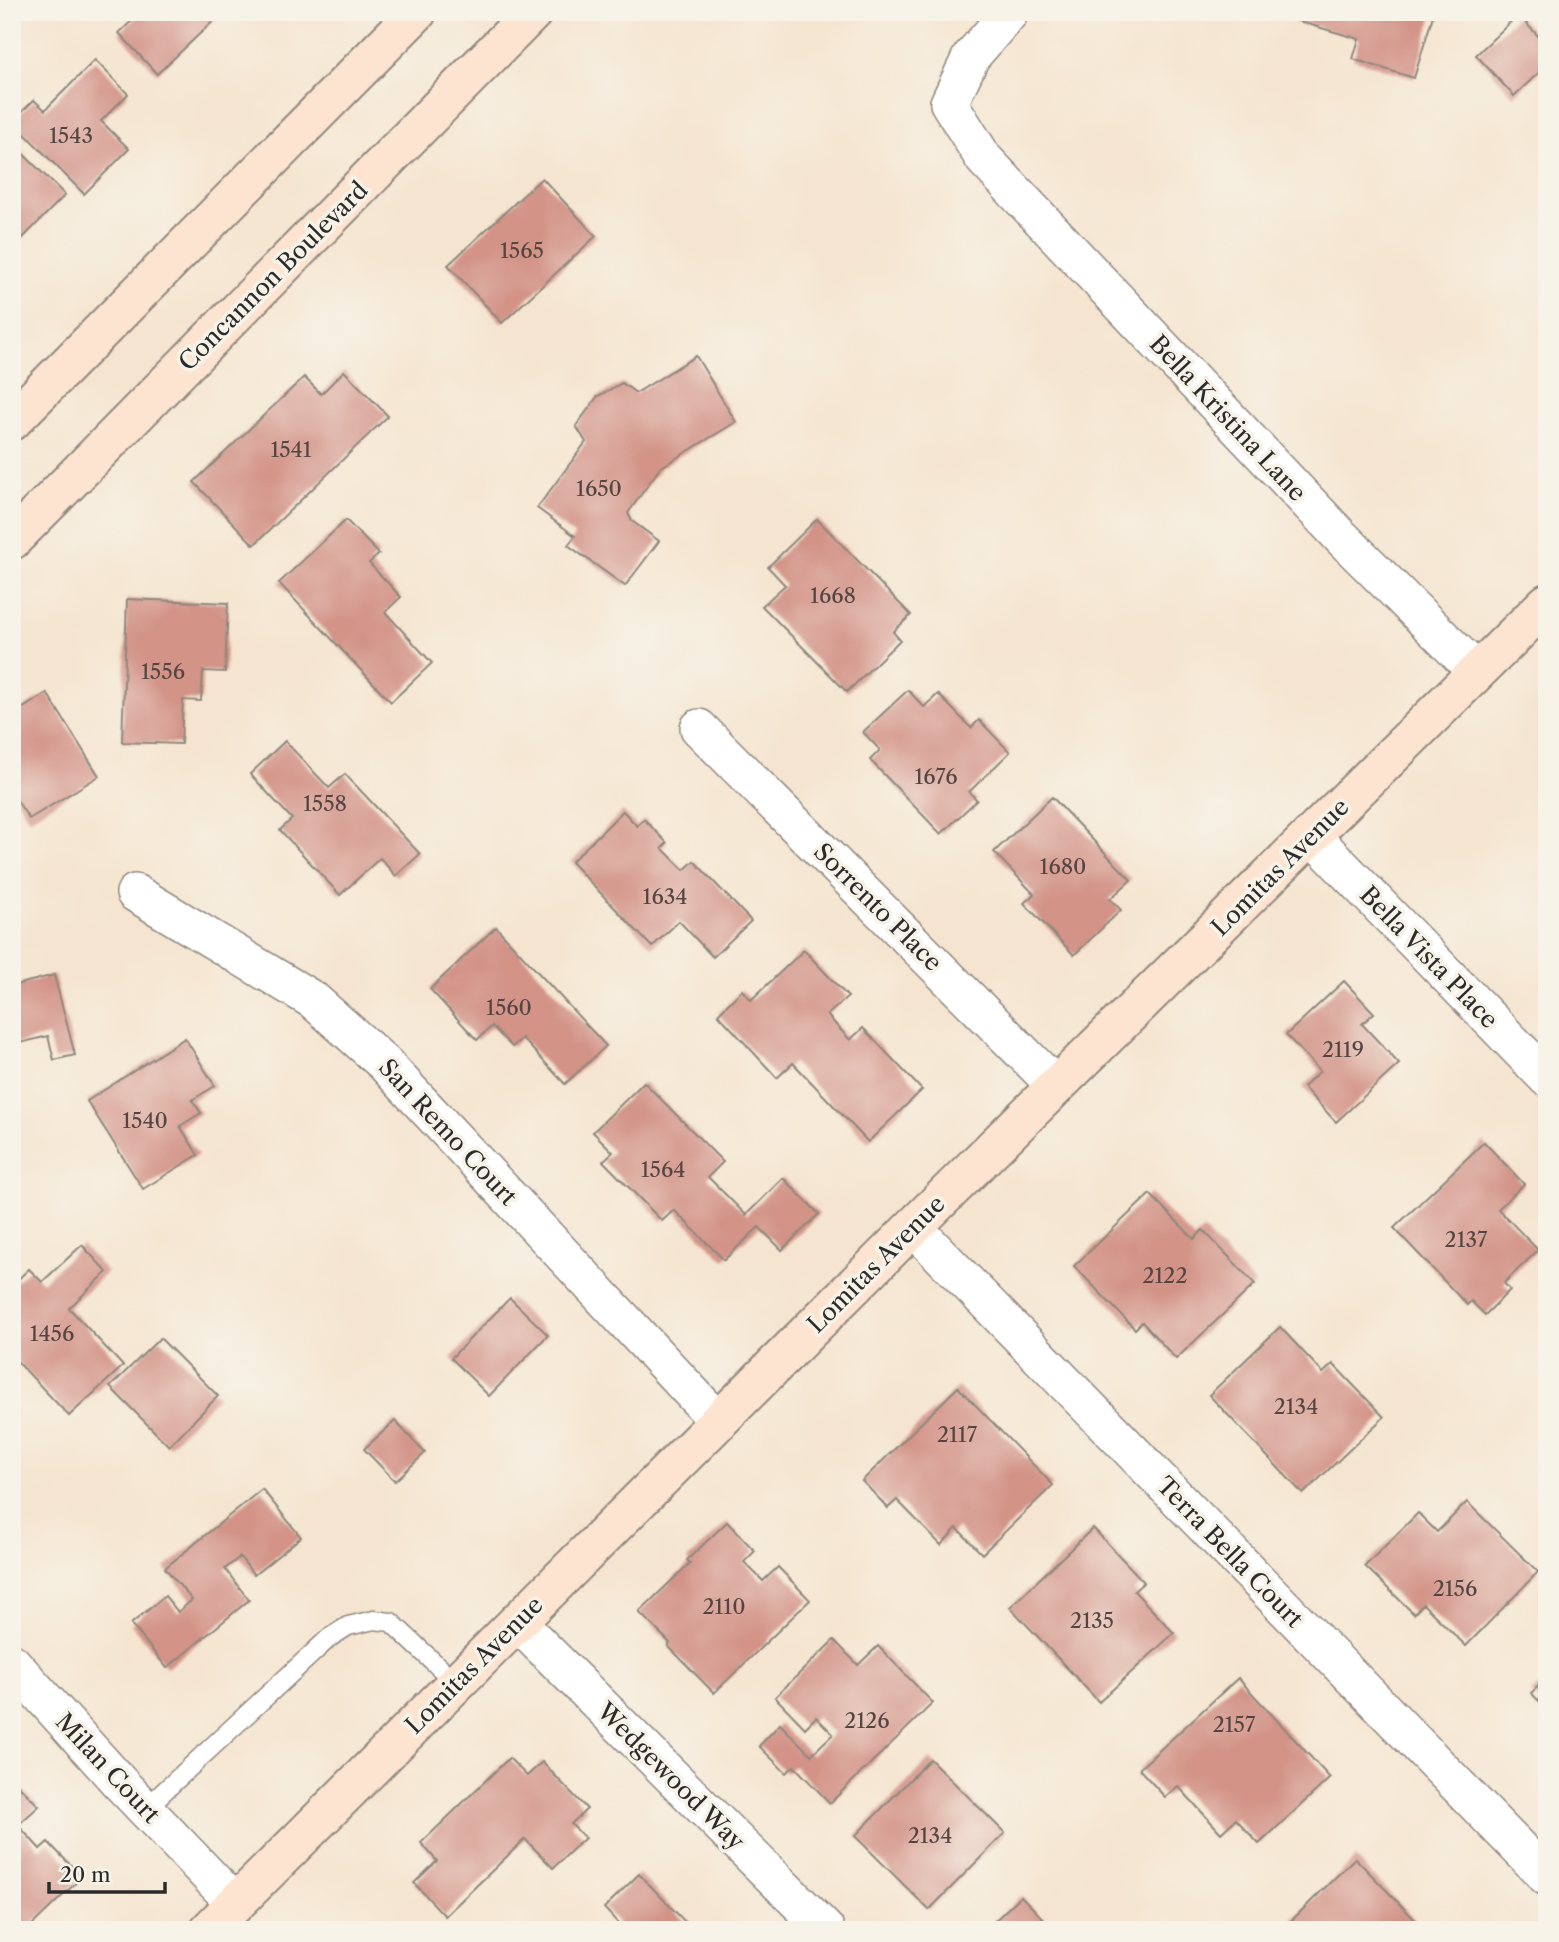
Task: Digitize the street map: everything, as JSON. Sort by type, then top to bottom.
[{"type":"street","points":[[12,421],[416,12]]},
{"type":"street","name":"Concannon Boulevard","points":[[12,540],[533,12]]},
{"type":"street","name":"Bella Kristina Lane","points":[[1010,12],[971,57],[949,103],[984,159],[1341,537],[1477,672]]},
{"type":"street","name":"Lomitas Avenue","points":[[209,1930],[913,1227],[1547,603]]},
{"type":"street","name":"Sorrento Place","points":[[699,728],[1056,1086]]},
{"type":"street","name":"Bella Vista Place","points":[[1312,836],[1547,1078]]},
{"type":"street","name":"San Remo Court","points":[[135,893],[313,1000],[384,1063],[719,1422]]},
{"type":"street","name":"Terra Bella Court","points":[[913,1227],[1547,1877]]},
{"type":"street","name":"Wedgewood Way","points":[[517,1622],[826,1930]]},
{"type":"street","name":"Milan Court","points":[[12,1663],[235,1903]]},
{"type":"lane","points":[[145,1809],[329,1638],[348,1626],[374,1620],[391,1622],[456,1683]]},
{"type":"building","points":[[141,12],[223,12],[157,74],[119,33]]},
{"type":"building","points":[[1296,12],[1434,12],[1414,78],[1353,59],[1359,39],[1294,20]]},
{"type":"building","points":[[1518,15],[1547,45],[1547,65],[1514,96],[1476,55]]},
{"type":"building","points":[[95,60],[128,94],[101,121],[129,149],[84,194],[12,121],[34,100],[45,110]]},
{"type":"building","points":[[12,143],[65,195],[12,249]]},
{"type":"building","points":[[542,178],[596,236],[502,323],[448,265]]},
{"type":"building","points":[[696,356],[736,422],[660,468],[628,513],[632,521],[659,541],[625,586],[568,545],[575,536],[537,508],[586,442],[576,426],[597,397],[622,383],[636,393]]},
{"type":"building","points":[[344,371],[388,416],[254,545],[194,482],[304,377],[321,394]]},
{"type":"building","points":[[817,519],[911,615],[893,632],[900,640],[847,692],[762,606],[785,585],[768,567]]},
{"type":"building","points":[[346,520],[379,554],[369,563],[401,597],[385,612],[432,663],[391,702],[279,583]]},
{"type":"building","points":[[127,599],[228,603],[225,672],[203,671],[201,701],[183,700],[181,744],[122,742]]},
{"type":"building","points":[[908,690],[924,707],[938,694],[971,728],[979,720],[1010,752],[969,792],[977,800],[941,834],[870,760],[880,750],[863,732]]},
{"type":"building","points":[[47,693],[99,776],[29,819],[14,796],[12,797],[12,715]]},
{"type":"building","points":[[285,741],[329,788],[345,774],[420,854],[396,876],[380,858],[340,895],[280,830],[292,819],[250,774]]},
{"type":"building","points":[[1052,797],[1131,880],[1110,899],[1121,910],[1074,955],[1024,903],[1034,894],[994,852]]},
{"type":"building","points":[[623,811],[637,826],[644,819],[667,843],[662,848],[684,870],[694,861],[751,921],[713,957],[679,921],[652,947],[571,862]]},
{"type":"building","points":[[496,927],[606,1046],[565,1084],[522,1038],[512,1047],[492,1026],[477,1040],[430,989]]},
{"type":"building","points":[[804,950],[848,997],[827,1015],[850,1040],[863,1028],[922,1090],[868,1142],[793,1063],[777,1078],[718,1014],[742,990],[751,1000]]},
{"type":"building","points":[[54,975],[75,1055],[54,1060],[48,1036],[12,1045],[12,986]]},
{"type":"building","points":[[1344,981],[1374,1013],[1362,1024],[1399,1064],[1336,1122],[1303,1087],[1320,1071],[1286,1035]]},
{"type":"building","points":[[185,1038],[215,1086],[192,1100],[201,1113],[180,1126],[198,1155],[143,1189],[87,1101]]},
{"type":"building","points":[[644,1082],[723,1162],[708,1177],[746,1215],[783,1178],[819,1214],[782,1250],[759,1227],[724,1260],[674,1210],[662,1221],[603,1161],[613,1152],[593,1132]]},
{"type":"building","points":[[1484,1142],[1524,1184],[1498,1209],[1538,1250],[1504,1283],[1510,1290],[1485,1315],[1471,1301],[1467,1305],[1394,1228]]},
{"type":"building","points":[[1150,1194],[1194,1239],[1203,1230],[1255,1284],[1176,1359],[1142,1322],[1135,1329],[1074,1266]]},
{"type":"building","points":[[82,1245],[107,1272],[69,1308],[123,1366],[69,1416],[14,1358],[12,1359],[12,1285],[29,1269],[42,1282]]},
{"type":"building","points":[[510,1298],[548,1335],[489,1396],[451,1358]]},
{"type":"building","points":[[1280,1327],[1323,1373],[1333,1364],[1384,1417],[1303,1494],[1209,1395]]},
{"type":"building","points":[[160,1338],[218,1396],[169,1446],[110,1387]]},
{"type":"building","points":[[958,1387],[1053,1485],[982,1554],[957,1528],[941,1545],[897,1500],[888,1508],[862,1481]]},
{"type":"building","points":[[395,1421],[425,1453],[395,1481],[364,1449]]},
{"type":"building","points":[[262,1489],[301,1537],[254,1575],[240,1557],[225,1569],[249,1600],[167,1668],[131,1624],[165,1596],[178,1612],[192,1600],[165,1568]]},
{"type":"building","points":[[1467,1502],[1538,1572],[1466,1646],[1423,1604],[1414,1614],[1365,1566],[1418,1513],[1437,1532]]},
{"type":"building","points":[[727,1522],[755,1551],[744,1562],[763,1581],[778,1567],[810,1600],[714,1693],[639,1612],[690,1563],[687,1560]]},
{"type":"building","points":[[1093,1528],[1144,1582],[1134,1591],[1174,1633],[1099,1702],[1010,1607]]},
{"type":"building","points":[[834,1640],[858,1665],[878,1646],[933,1703],[830,1803],[794,1766],[786,1773],[759,1746],[780,1724],[811,1755],[833,1734],[816,1717],[805,1728],[775,1697]]},
{"type":"building","points":[[1238,1678],[1330,1778],[1259,1844],[1236,1819],[1221,1833],[1178,1786],[1165,1797],[1139,1769]]},
{"type":"building","points":[[1547,1678],[1547,1709],[1531,1693]]},
{"type":"building","points":[[509,1758],[527,1776],[542,1762],[587,1809],[571,1824],[585,1838],[553,1868],[525,1839],[445,1916],[414,1883],[437,1861],[421,1843]]},
{"type":"building","points":[[930,1759],[1005,1833],[929,1910],[855,1836]]},
{"type":"building","points":[[12,1779],[39,1806],[18,1825],[40,1849],[48,1842],[82,1877],[27,1930],[12,1930]]},
{"type":"building","points":[[1355,1858],[1425,1930],[1290,1930],[1286,1926]]},
{"type":"building","points":[[639,1874],[693,1930],[611,1930],[618,1923],[604,1908]]},
{"type":"building","points":[[1021,1896],[1054,1930],[985,1930]]}]
